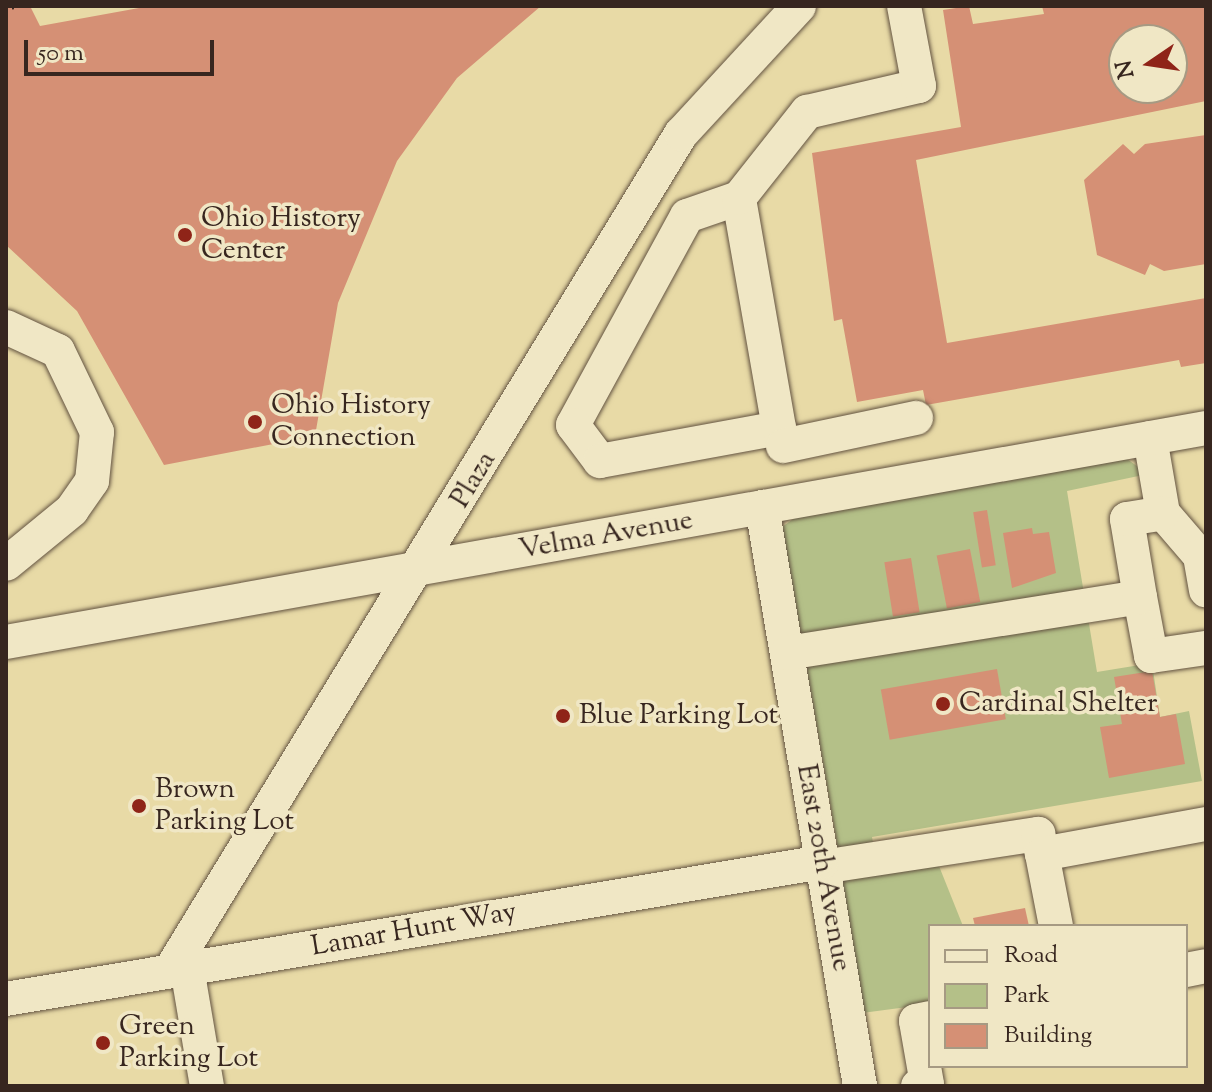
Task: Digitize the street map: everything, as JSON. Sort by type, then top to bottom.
[{"type":"street","name":"Plaza","points":[[178,970],[681,134],[799,6]]},
{"type":"street","points":[[904,6],[919,86],[807,112],[739,198],[687,216],[573,425],[600,461],[916,418]]},
{"type":"street","name":"East 20th Avenue","points":[[739,198],[781,437],[778,504],[787,653],[860,1086]]},
{"type":"street","points":[[6,327],[58,351],[97,432],[92,481],[72,510],[6,564]]},
{"type":"street","name":"Velma Avenue","points":[[6,642],[1206,428]]},
{"type":"street","points":[[1150,438],[1163,513],[1200,556],[1206,590]]},
{"type":"street","points":[[1163,513],[1127,519],[1151,656],[1206,648]]},
{"type":"street","points":[[787,653],[1140,597]]},
{"type":"street","points":[[1056,924],[1042,854],[1206,824]]},
{"type":"street","name":"Lamar Hunt Way","points":[[6,999],[822,864],[1038,834],[1042,854]]},
{"type":"street","points":[[178,970],[207,1086]]},
{"type":"street","points":[[925,1085],[916,1021],[928,1018]]},
{"type":"path","points":[[6,7],[17,6]]},
{"type":"green space","points":[[1127,459],[1148,474],[1067,491],[1097,672],[1152,663],[1160,717],[1189,711],[1202,781],[872,837],[874,848],[838,849],[782,527],[796,517]]},
{"type":"green space","points":[[937,861],[962,924],[928,924],[928,1004],[862,1013],[838,870]]},
{"type":"building","name":"Ohio History Center","points":[[30,6],[40,26],[150,6],[541,6],[457,78],[397,161],[338,303],[315,436],[164,465],[77,311],[6,245],[6,7]]},
{"type":"building","points":[[969,6],[973,24],[1044,14],[1042,6],[1206,6],[1206,101],[916,160],[947,343],[1206,298],[1206,363],[1181,367],[1179,360],[926,405],[923,390],[857,402],[842,319],[834,321],[812,153],[961,127],[943,10]]},
{"type":"building","points":[[1206,135],[1206,264],[1164,271],[1150,264],[1145,275],[1097,255],[1084,180],[1123,144],[1134,154],[1145,144]]},
{"type":"building","points":[[987,510],[996,565],[982,568],[973,512]]},
{"type":"building","points":[[1032,528],[1033,534],[1049,532],[1056,573],[1012,588],[1003,533]]},
{"type":"building","points":[[970,549],[980,602],[947,608],[937,555]]},
{"type":"building","points":[[911,558],[920,612],[893,617],[884,562]]},
{"type":"building","name":"Cardinal Shelter","points":[[997,669],[1006,719],[890,740],[881,689]]},
{"type":"building","points":[[1152,671],[1160,717],[1176,714],[1185,764],[1109,778],[1100,727],[1122,724],[1114,677]]},
{"type":"building","points":[[1025,908],[1029,924],[974,924],[973,918]]},
{"type":"place","name":"Ohio History Center","points":[[185,235]]},
{"type":"place","name":"Ohio History Connection","points":[[255,422]]},
{"type":"place","name":"Cardinal Shelter","points":[[943,704]]},
{"type":"place","name":"Blue Parking Lot","points":[[563,716]]},
{"type":"place","name":"Brown Parking Lot","points":[[139,806]]},
{"type":"place","name":"Green Parking Lot","points":[[103,1043]]}]
